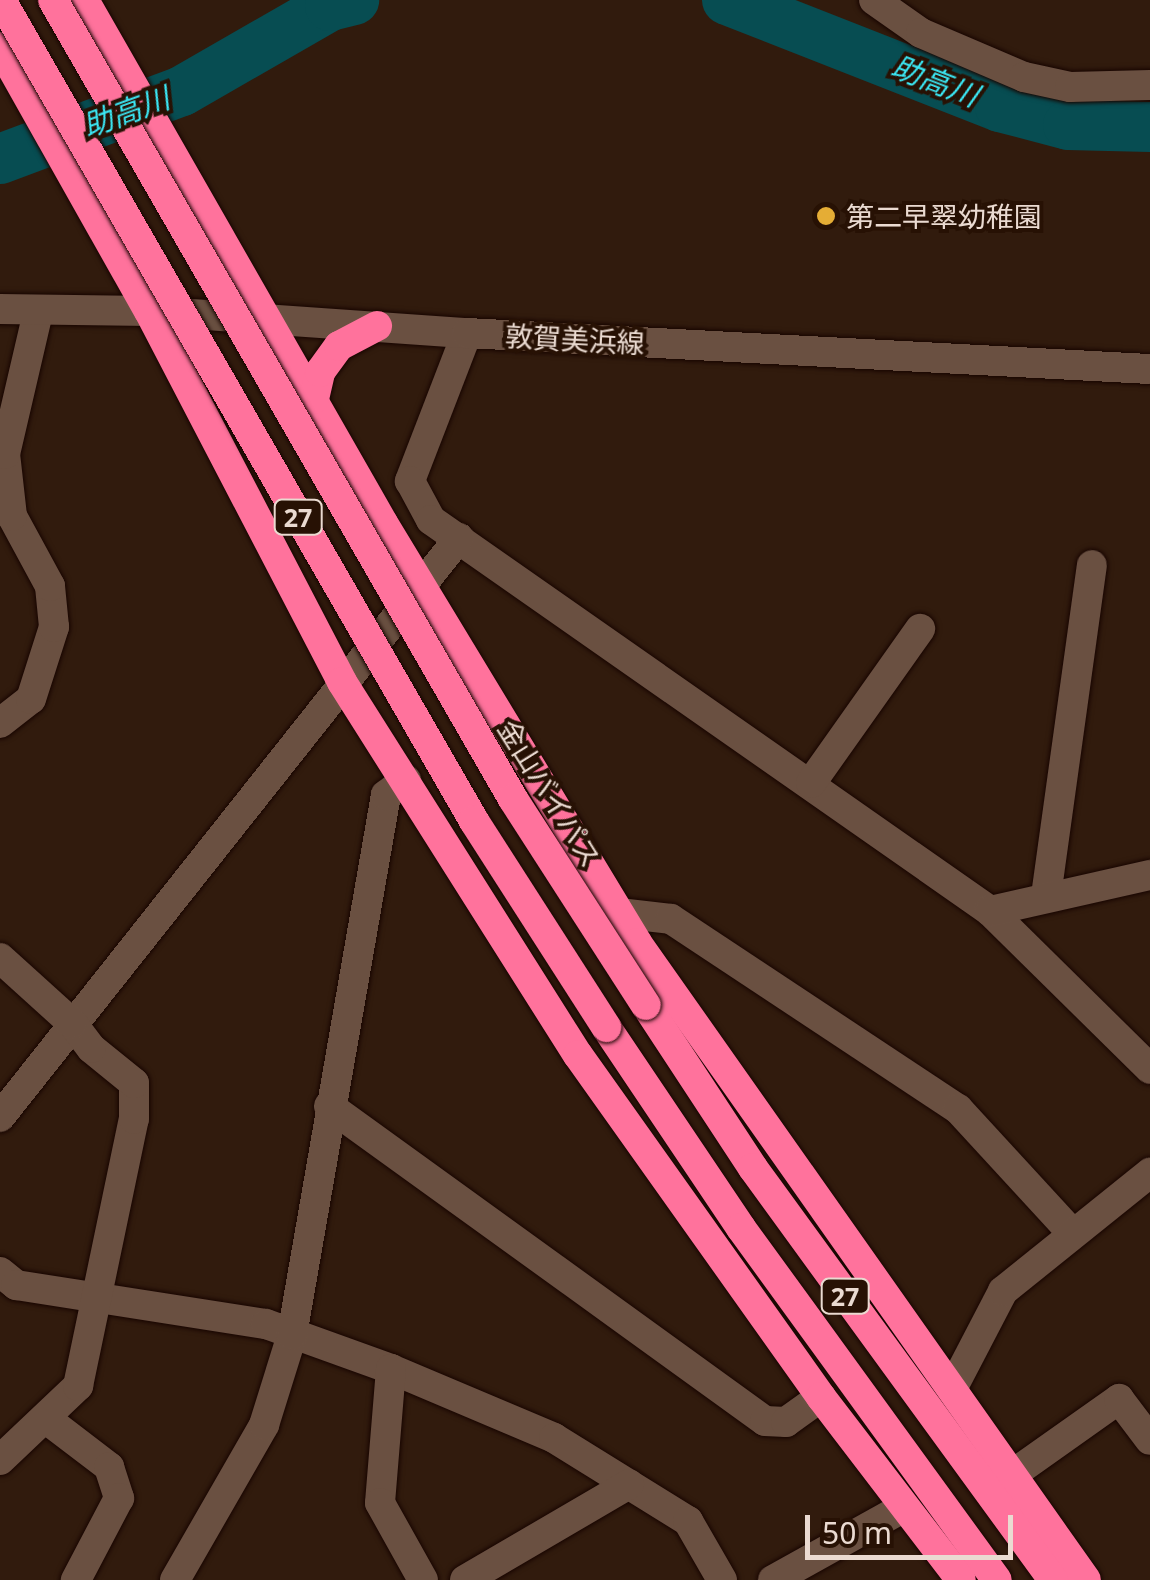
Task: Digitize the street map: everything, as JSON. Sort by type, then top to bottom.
[{"type":"highway","name":"27","points":[[1,0],[474,821],[741,1228],[997,1580]]},
{"type":"highway","name":"金山バイパス","points":[[53,0],[514,799],[753,1168],[1053,1580]]},
{"type":"highway","points":[[84,0],[420,586],[619,913],[1086,1580]]},
{"type":"highway","points":[[0,47],[149,311],[342,682],[578,1055],[822,1397],[961,1580]]},
{"type":"highway","points":[[314,399],[320,372],[339,346],[377,326]]},
{"type":"street","points":[[874,0],[921,33],[1024,77],[1070,88],[1150,85]]},
{"type":"street","name":"敦賀美浜線","points":[[0,309],[149,311],[468,334],[1150,369]]},
{"type":"street","points":[[0,723],[31,699],[54,628],[50,586],[12,516],[5,454],[38,312]]},
{"type":"street","points":[[468,334],[410,482],[431,520],[990,911],[1150,1070]]},
{"type":"street","points":[[0,1117],[459,538]]},
{"type":"street","points":[[1046,896],[1092,565]]},
{"type":"street","points":[[811,783],[920,629]]},
{"type":"street","points":[[175,1580],[264,1425],[292,1335],[386,795],[406,780]]},
{"type":"street","points":[[990,911],[1150,874]]},
{"type":"street","points":[[619,913],[671,919],[958,1109],[1071,1232]]},
{"type":"street","points":[[0,958],[72,1023],[91,1048],[134,1083],[134,1119],[78,1386],[0,1460]]},
{"type":"street","points":[[329,1106],[765,1421],[786,1422],[822,1397]]},
{"type":"street","points":[[952,1389],[1003,1291],[1071,1232],[1150,1173]]},
{"type":"street","points":[[0,1272],[16,1285],[266,1324],[391,1369],[554,1438],[688,1521],[722,1580]]},
{"type":"street","points":[[391,1369],[380,1503],[422,1580]]},
{"type":"street","points":[[1013,1474],[1119,1399],[1150,1440]]},
{"type":"street","points":[[45,1418],[109,1468],[119,1498],[76,1580]]},
{"type":"street","points":[[465,1580],[629,1484]]},
{"type":"street","points":[[773,1580],[903,1508]]},
{"type":"waterway","name":"助高川","points":[[0,159],[182,91],[330,6],[354,0]]},
{"type":"waterway","name":"助高川","points":[[727,0],[1000,107],[1068,125],[1150,127]]},
{"type":"place","name":"第二早翠幼稚園","points":[[826,216]]}]
